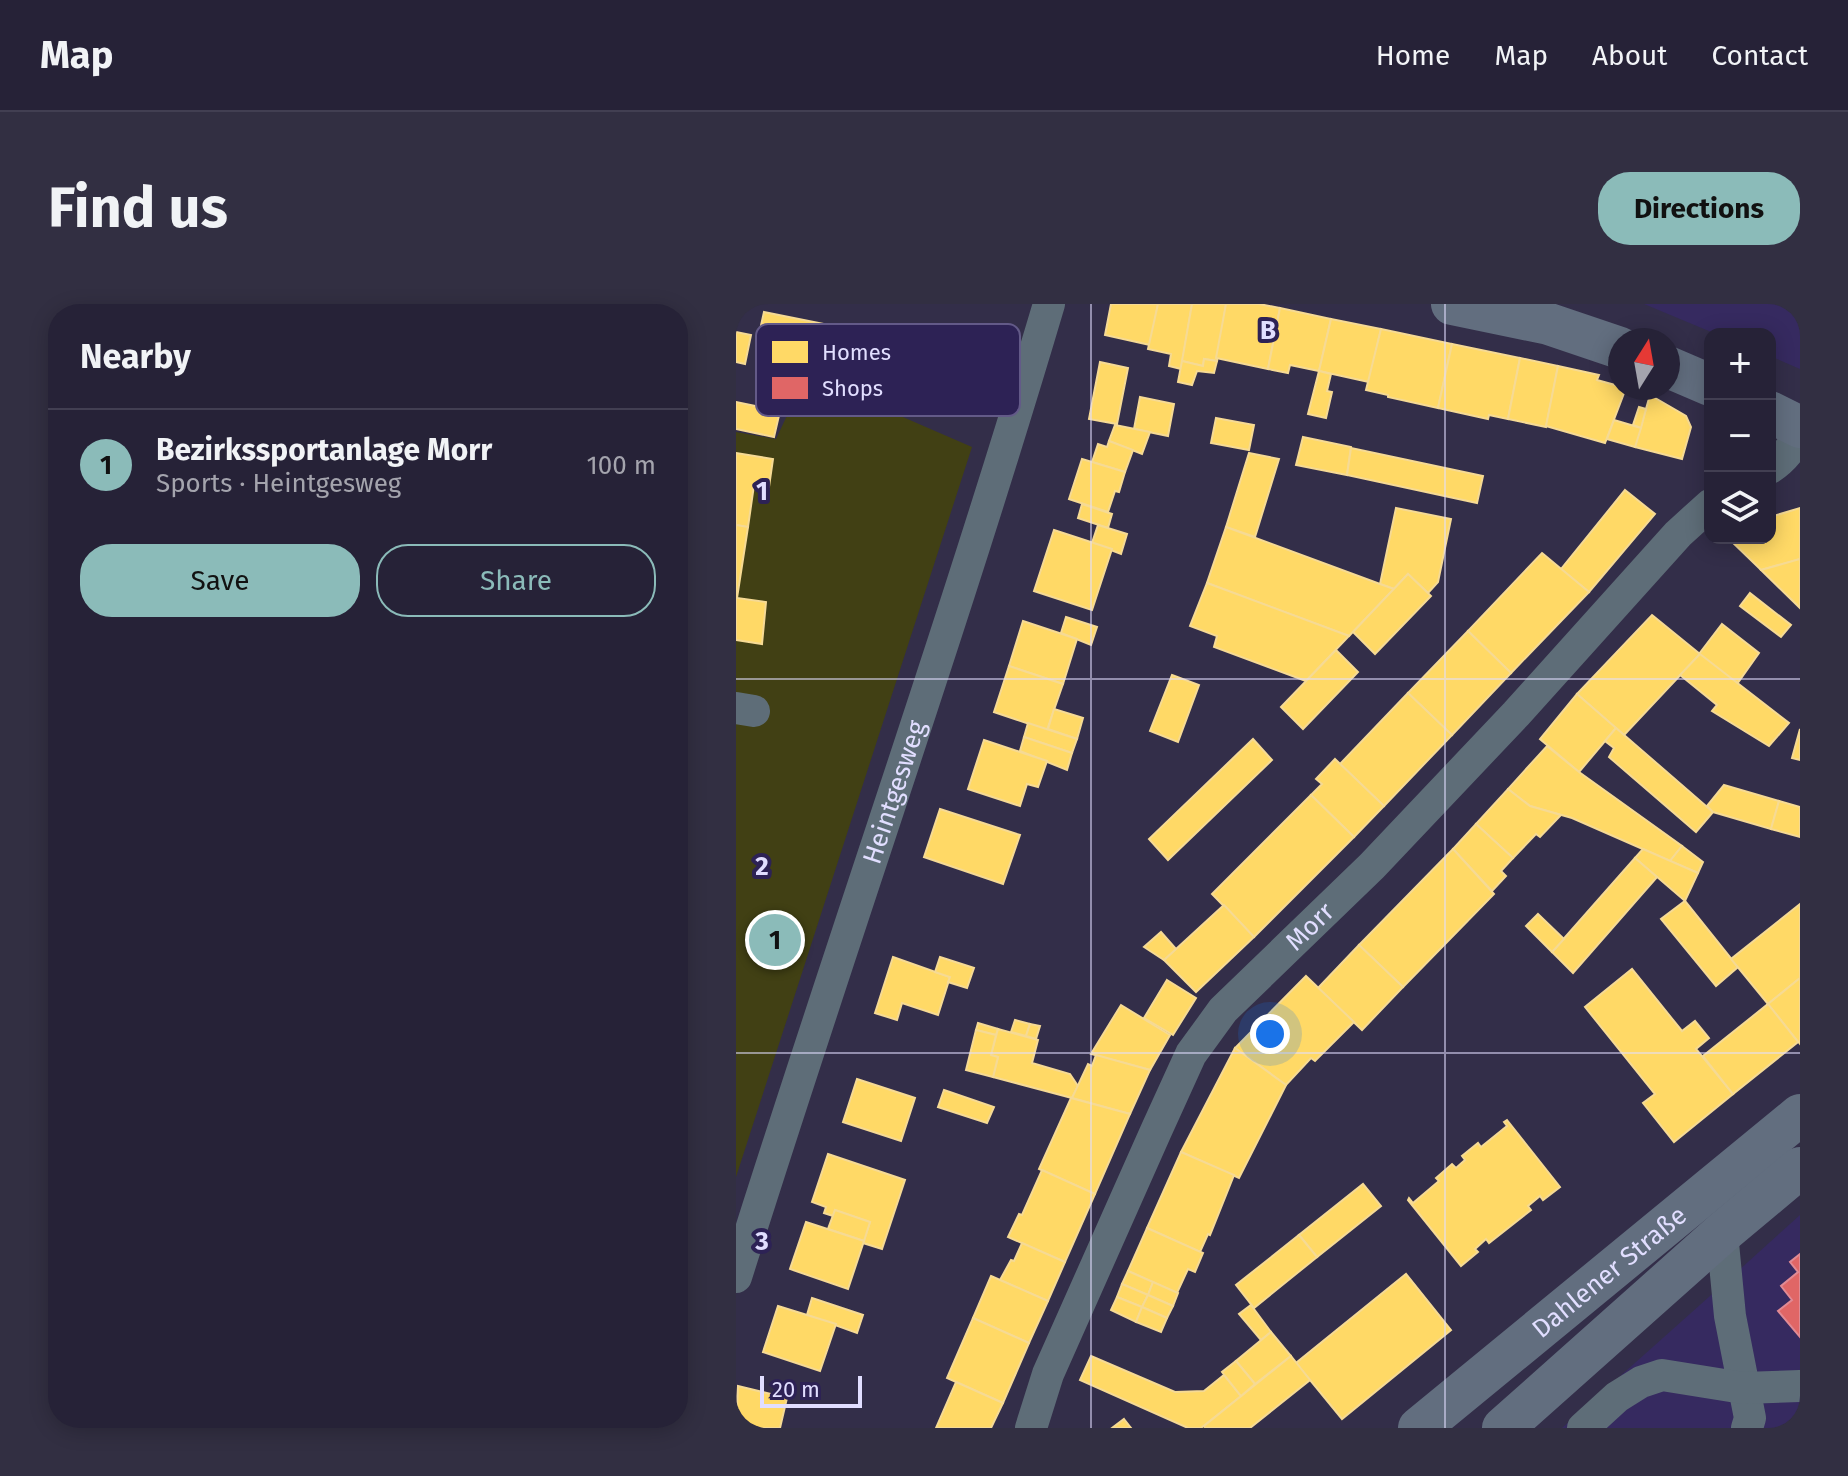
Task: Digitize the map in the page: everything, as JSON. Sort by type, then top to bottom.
[{"type":"main road","points":[[1452,304],[1549,324],[1608,344]]},
{"type":"main road","points":[[1680,372],[1704,382]]},
{"type":"main road","points":[[1776,416],[1800,430]]},
{"type":"main road","name":"Dahlener Straße","points":[[1419,1428],[1800,1115]]},
{"type":"main road","name":"Dahlener Straße","points":[[1503,1428],[1722,1233],[1800,1168]]},
{"type":"street","name":"Heintgesweg","points":[[1020,401],[1049,304]]},
{"type":"street","name":"Heintgesweg","points":[[736,1277],[1016,416]]},
{"type":"street","points":[[1776,462],[1793,446],[1800,430]]},
{"type":"street","name":"Morr","points":[[1031,1428],[1048,1374],[1191,1054],[1223,1010],[1372,866],[1526,703],[1678,534],[1704,510]]},
{"type":"street","points":[[1722,1233],[1730,1316],[1750,1418],[1747,1428]]},
{"type":"street","points":[[1583,1428],[1617,1397],[1641,1382],[1662,1375],[1743,1388],[1800,1386]]},
{"type":"shaded area","points":[[1644,304],[1800,304],[1800,369],[1776,359],[1776,328],[1704,329]]},
{"type":"shaded area","points":[[787,416],[901,416],[972,447],[736,1177],[736,432],[776,439]]},
{"type":"shaded area","points":[[1800,1215],[1800,1428],[1562,1428],[1738,1271]]},
{"type":"building: Homes","points":[[1111,304],[1158,304],[1150,345],[1105,335]]},
{"type":"building: Homes","points":[[1158,304],[1192,304],[1181,369],[1169,366],[1171,354],[1148,349]]},
{"type":"building: Homes","points":[[1192,304],[1226,304],[1217,361],[1204,359],[1203,366],[1182,361]]},
{"type":"building: Homes","points":[[1226,304],[1259,304],[1280,308],[1268,369],[1216,358]]},
{"type":"building: Homes","points":[[1280,308],[1331,319],[1319,371],[1290,365],[1288,373],[1268,369]]},
{"type":"building: Homes","points":[[764,312],[824,324],[761,324]]},
{"type":"building: Homes","points":[[1331,319],[1381,329],[1369,382],[1319,371]]},
{"type":"building: Homes","points":[[1381,329],[1452,344],[1438,408],[1366,390]]},
{"type":"building: Homes","points":[[736,332],[751,335],[745,364],[736,362]]},
{"type":"building: Homes","points":[[1452,344],[1520,358],[1508,419],[1489,415],[1488,419],[1438,408]]},
{"type":"building: Homes","points":[[1520,358],[1558,366],[1546,427],[1508,419]]},
{"type":"building: Homes","points":[[1204,359],[1217,361],[1214,373],[1197,371],[1192,385],[1178,382],[1182,361],[1203,366]]},
{"type":"building: Homes","points":[[1100,362],[1128,368],[1117,424],[1089,419]]},
{"type":"building: Homes","points":[[1558,366],[1599,375],[1597,380],[1608,383],[1608,400],[1621,400],[1605,443],[1546,426]]},
{"type":"building: Homes","points":[[1319,371],[1331,374],[1327,391],[1332,392],[1326,418],[1308,414]]},
{"type":"building: Homes","points":[[1140,397],[1174,404],[1168,436],[1134,429]]},
{"type":"building: Homes","points":[[1649,400],[1659,400],[1686,416],[1691,427],[1682,459],[1635,447]]},
{"type":"building: Homes","points":[[736,402],[756,406],[756,416],[779,416],[774,437],[736,429]]},
{"type":"building: Homes","points":[[1639,407],[1646,409],[1641,428],[1633,425]]},
{"type":"building: Homes","points":[[1216,418],[1254,425],[1249,450],[1211,443]]},
{"type":"building: Homes","points":[[1614,420],[1641,428],[1635,447],[1607,439]]},
{"type":"building: Homes","points":[[1115,425],[1150,432],[1142,454],[1109,441]]},
{"type":"building: Homes","points":[[1303,437],[1351,447],[1347,475],[1296,465]]},
{"type":"building: Homes","points":[[1109,441],[1133,450],[1125,472],[1092,462],[1098,444],[1107,447]]},
{"type":"building: Homes","points":[[1351,448],[1483,476],[1477,503],[1347,475]]},
{"type":"building: Homes","points":[[736,453],[773,459],[769,487],[754,485],[748,527],[736,525]]},
{"type":"building: Homes","points":[[1249,453],[1279,459],[1255,537],[1226,527]]},
{"type":"building: Homes","points":[[1082,459],[1125,472],[1108,512],[1069,499]]},
{"type":"building: Homes","points":[[1625,490],[1655,514],[1589,592],[1561,569]]},
{"type":"building: Homes","points":[[1082,504],[1112,514],[1108,528],[1078,518]]},
{"type":"building: Homes","points":[[1396,508],[1451,519],[1438,582],[1428,593],[1408,574],[1394,589],[1380,584]]},
{"type":"building: Homes","points":[[1800,508],[1800,559],[1761,570],[1734,544],[1776,544],[1776,515]]},
{"type":"building: Homes","points":[[736,525],[748,527],[737,598],[766,602],[762,644],[736,640]]},
{"type":"building: Homes","points":[[1098,525],[1127,534],[1121,554],[1092,543]]},
{"type":"building: Homes","points":[[1226,527],[1394,589],[1349,636],[1207,583]]},
{"type":"building: Homes","points":[[1054,530],[1112,549],[1092,610],[1034,591]]},
{"type":"building: Homes","points":[[1542,553],[1589,592],[1511,673],[1468,631]]},
{"type":"building: Homes","points":[[1800,559],[1800,608],[1761,570]]},
{"type":"building: Homes","points":[[1408,574],[1431,596],[1375,654],[1353,632]]},
{"type":"building: Homes","points":[[1207,583],[1349,636],[1306,681],[1214,647],[1217,636],[1190,626]]},
{"type":"building: Homes","points":[[1750,593],[1791,625],[1781,637],[1740,606]]},
{"type":"building: Homes","points":[[1652,615],[1700,654],[1624,735],[1577,694]]},
{"type":"building: Homes","points":[[1066,617],[1097,627],[1091,645],[1061,633]]},
{"type":"building: Homes","points":[[1023,621],[1077,639],[1063,684],[1009,666]]},
{"type":"building: Homes","points":[[1722,624],[1759,653],[1737,684],[1699,654]]},
{"type":"building: Homes","points":[[1468,631],[1511,673],[1452,735],[1408,693]]},
{"type":"building: Homes","points":[[1336,650],[1358,672],[1303,729],[1281,707]]},
{"type":"building: Homes","points":[[1700,654],[1789,723],[1769,746],[1712,711],[1717,705],[1680,675]]},
{"type":"building: Homes","points":[[1009,666],[1063,684],[1047,730],[994,712]]},
{"type":"building: Homes","points":[[1172,675],[1199,685],[1178,742],[1150,731]]},
{"type":"building: Homes","points":[[1408,693],[1452,735],[1384,806],[1340,764]]},
{"type":"building: Homes","points":[[1577,694],[1616,728],[1579,772],[1540,739]]},
{"type":"building: Homes","points":[[1054,709],[1083,718],[1077,739],[1048,729]]},
{"type":"building: Homes","points":[[1028,723],[1077,739],[1072,753],[1024,737]]},
{"type":"building: Homes","points":[[1616,728],[1713,812],[1696,832],[1609,757],[1614,748],[1605,741]]},
{"type":"building: Homes","points":[[1800,729],[1800,760],[1792,758]]},
{"type":"building: Homes","points":[[1024,737],[1072,753],[1067,770],[1020,751]]},
{"type":"building: Homes","points":[[1253,739],[1272,760],[1168,860],[1149,839]]},
{"type":"building: Homes","points":[[984,740],[1047,761],[1038,787],[1027,784],[1020,806],[968,789]]},
{"type":"building: Homes","points":[[1547,746],[1682,846],[1670,861],[1572,818],[1530,806],[1508,789]]},
{"type":"building: Homes","points":[[1335,759],[1384,806],[1354,837],[1311,795],[1322,784],[1316,779]]},
{"type":"building: Homes","points":[[1724,785],[1779,801],[1771,829],[1713,812],[1707,806]]},
{"type":"building: Homes","points":[[1508,789],[1530,806],[1561,815],[1540,837],[1536,834],[1513,858],[1476,824]]},
{"type":"building: Homes","points":[[1311,795],[1354,837],[1254,937],[1212,894]]},
{"type":"building: Homes","points":[[1779,801],[1800,807],[1800,837],[1771,829]]},
{"type":"building: Homes","points":[[940,809],[1020,835],[1003,884],[924,857]]},
{"type":"building: Homes","points":[[1476,824],[1513,858],[1501,871],[1506,876],[1492,891],[1453,849]]},
{"type":"building: Homes","points":[[1682,846],[1703,862],[1698,873],[1670,861]]},
{"type":"building: Homes","points":[[1453,849],[1494,894],[1403,987],[1359,945]]},
{"type":"building: Homes","points":[[1643,849],[1698,873],[1685,901],[1635,858]]},
{"type":"building: Homes","points":[[1635,858],[1657,877],[1573,973],[1552,952]]},
{"type":"building: Homes","points":[[1685,901],[1738,967],[1716,986],[1661,919]]},
{"type":"building: Homes","points":[[1800,904],[1800,978],[1768,1004],[1731,959]]},
{"type":"building: Homes","points":[[1224,905],[1254,937],[1196,992],[1164,960]]},
{"type":"building: Homes","points":[[1538,914],[1564,939],[1552,952],[1526,926]]},
{"type":"building: Homes","points":[[1161,932],[1176,949],[1164,960],[1144,947]]},
{"type":"building: Homes","points":[[1359,945],[1403,987],[1362,1030],[1318,988]]},
{"type":"building: Homes","points":[[893,957],[950,977],[938,1015],[902,1003],[897,1020],[875,1013]]},
{"type":"building: Homes","points":[[940,957],[974,968],[967,988],[948,982],[950,977],[935,972]]},
{"type":"building: Homes","points":[[1632,969],[1682,1031],[1695,1021],[1709,1038],[1696,1049],[1733,1094],[1674,1142],[1643,1103],[1655,1094],[1585,1007]]},
{"type":"building: Homes","points":[[1306,976],[1354,1022],[1315,1061],[1311,1058],[1286,1085],[1235,1048]]},
{"type":"building: Homes","points":[[1800,978],[1800,1044],[1768,1004]]},
{"type":"building: Homes","points":[[1167,980],[1196,998],[1173,1035],[1144,1018]]},
{"type":"building: Homes","points":[[1768,1004],[1798,1042],[1733,1094],[1703,1056]]},
{"type":"building: Homes","points":[[1121,1005],[1170,1035],[1150,1070],[1091,1054]]},
{"type":"building: Homes","points":[[1015,1020],[1030,1024],[1026,1036],[1011,1032]]},
{"type":"building: Homes","points":[[978,1023],[998,1029],[996,1035],[976,1030]]},
{"type":"building: Homes","points":[[1030,1024],[1040,1026],[1036,1039],[1026,1036]]},
{"type":"building: Homes","points":[[998,1029],[1038,1040],[1032,1063],[1070,1074],[1078,1086],[1072,1098],[993,1077],[998,1057],[991,1055]]},
{"type":"building: Homes","points":[[976,1030],[996,1035],[991,1055],[998,1057],[993,1077],[966,1070]]},
{"type":"building: Homes","points":[[1235,1048],[1286,1085],[1239,1178],[1181,1152]]},
{"type":"building: Homes","points":[[1096,1055],[1150,1070],[1130,1114],[1072,1098],[1088,1064],[1092,1066]]},
{"type":"building: Homes","points":[[857,1079],[915,1098],[901,1141],[843,1122]]},
{"type":"building: Homes","points":[[944,1090],[994,1107],[987,1123],[938,1107]]},
{"type":"building: Homes","points":[[1071,1098],[1130,1114],[1095,1194],[1039,1169]]},
{"type":"building: Homes","points":[[1507,1120],[1560,1187],[1543,1200],[1540,1196],[1528,1206],[1531,1210],[1489,1243],[1486,1239],[1475,1249],[1478,1252],[1461,1266],[1408,1200],[1413,1203],[1439,1181],[1436,1178],[1452,1164],[1456,1168],[1465,1160],[1462,1156],[1478,1143],[1481,1147],[1507,1126],[1504,1122]]},
{"type":"building: Homes","points":[[1181,1152],[1234,1175],[1200,1252],[1147,1228]]},
{"type":"building: Homes","points":[[828,1154],[905,1180],[882,1249],[863,1243],[870,1222],[835,1210],[833,1216],[824,1213],[826,1207],[812,1202]]},
{"type":"building: Homes","points":[[1042,1170],[1095,1194],[1065,1262],[1008,1237],[1019,1214],[1022,1215]]},
{"type":"building: Homes","points":[[1363,1184],[1381,1206],[1317,1257],[1299,1235]]},
{"type":"building: Homes","points":[[835,1210],[870,1222],[864,1241],[828,1229]]},
{"type":"building: Homes","points":[[806,1222],[864,1241],[848,1289],[790,1269]]},
{"type":"building: Homes","points":[[1147,1228],[1203,1253],[1195,1272],[1188,1269],[1177,1293],[1128,1271]]},
{"type":"building: Homes","points":[[1299,1235],[1317,1257],[1254,1308],[1236,1285]]},
{"type":"building: Homes","points":[[1022,1243],[1065,1262],[1048,1301],[1000,1280]]},
{"type":"building: Homes","points":[[1128,1271],[1153,1282],[1148,1295],[1122,1284]]},
{"type":"building: Homes","points":[[1406,1274],[1451,1330],[1342,1419],[1296,1363]]},
{"type":"building: Homes","points":[[991,1276],[1048,1301],[1029,1343],[973,1318]]},
{"type":"building: Homes","points":[[1153,1282],[1178,1293],[1173,1306],[1148,1295]]},
{"type":"building: Homes","points":[[1122,1284],[1148,1295],[1142,1307],[1117,1297]]},
{"type":"building: Homes","points":[[1148,1295],[1173,1306],[1167,1318],[1142,1307]]},
{"type":"building: Homes","points":[[1117,1297],[1142,1307],[1136,1322],[1111,1310]]},
{"type":"building: Homes","points":[[812,1298],[863,1315],[857,1333],[807,1315]]},
{"type":"building: Homes","points":[[1251,1305],[1271,1332],[1261,1340],[1239,1314]]},
{"type":"building: Homes","points":[[778,1306],[836,1324],[820,1371],[763,1352]]},
{"type":"building: Homes","points":[[1142,1307],[1167,1318],[1161,1332],[1136,1322]]},
{"type":"building: Homes","points":[[973,1318],[1029,1343],[1003,1403],[947,1378]]},
{"type":"building: Homes","points":[[1271,1332],[1291,1356],[1255,1384],[1236,1361]]},
{"type":"building: Homes","points":[[1091,1356],[1175,1392],[1204,1391],[1224,1375],[1241,1396],[1201,1428],[1188,1428],[1080,1380]]},
{"type":"building: Homes","points":[[1291,1356],[1310,1380],[1250,1428],[1205,1428],[1204,1426]]},
{"type":"building: Homes","points":[[1236,1361],[1255,1384],[1241,1396],[1222,1372]]},
{"type":"building: Homes","points":[[956,1382],[1003,1403],[991,1428],[936,1428]]},
{"type":"building: Homes","points":[[738,1386],[787,1398],[780,1428],[736,1428]]},
{"type":"building: Homes","points":[[1124,1419],[1131,1428],[1112,1428]]},
{"type":"building: Shops","points":[[1800,1254],[1800,1337],[1778,1311],[1792,1300],[1781,1286],[1798,1272],[1790,1262]]},
{"type":"place","name":"Bezirkssportanlage Morr","points":[[775,940]]}]
